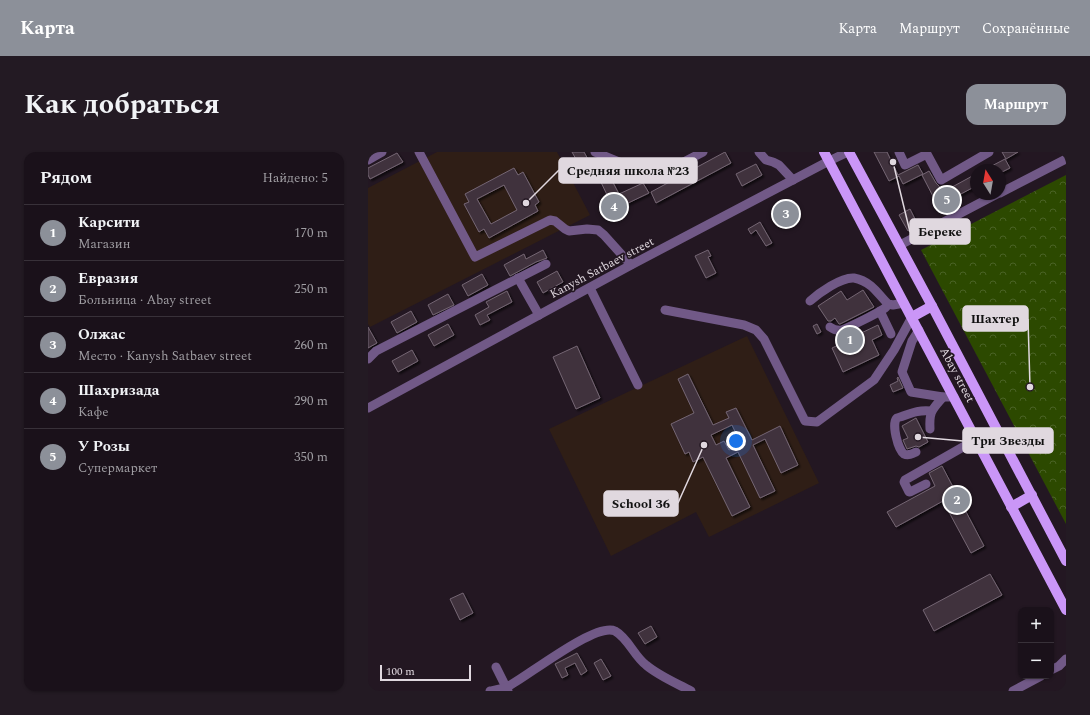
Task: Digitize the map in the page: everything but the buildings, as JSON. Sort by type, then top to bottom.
[{"type":"main road","name":"Abay street","points":[[848,152],[900,245],[1066,562]]},
{"type":"main road","name":"Abay street","points":[[826,156],[1066,610]]},
{"type":"main road","points":[[912,318],[932,306]]},
{"type":"main road","points":[[1011,507],[1032,495]]},
{"type":"street","points":[[368,160],[382,152]]},
{"type":"street","points":[[419,152],[476,256],[550,220],[555,221],[569,231],[587,228],[598,230],[631,265]]},
{"type":"street","points":[[595,152],[655,177],[702,152]]},
{"type":"street","points":[[760,152],[766,160],[778,165],[793,180]]},
{"type":"street","name":"Kanysh Satbaev street","points":[[369,404],[539,316],[631,265],[793,180],[826,156],[848,152]]},
{"type":"street","points":[[899,152],[906,165],[927,154],[941,180],[989,152]]},
{"type":"street","points":[[1006,189],[1066,159]]},
{"type":"street","points":[[900,245],[986,200]]},
{"type":"street","points":[[368,359],[376,351],[546,264]]},
{"type":"street","points":[[518,278],[539,316]]},
{"type":"street","points":[[810,301],[834,284],[845,279],[852,278],[861,280],[869,285],[877,291],[888,304],[893,305],[904,303]]},
{"type":"street","points":[[590,288],[638,385]]},
{"type":"street","points":[[830,327],[835,330],[841,330],[880,311],[888,304]]},
{"type":"street","points":[[665,310],[744,325],[756,330],[764,339],[805,421],[817,422],[874,380],[894,350],[912,318]]},
{"type":"street","points":[[880,311],[891,334]]},
{"type":"street","points":[[919,330],[912,341],[902,372],[911,392],[943,397],[954,397]]},
{"type":"street","points":[[930,429],[929,416],[931,411],[943,397]]},
{"type":"street","points":[[916,452],[909,455],[904,454],[899,449],[895,422],[897,418],[915,412],[931,411]]},
{"type":"street","points":[[926,484],[909,492],[904,482],[905,480],[976,440]]},
{"type":"street","points":[[490,691],[507,689],[560,651],[593,634],[605,630],[614,631],[625,640],[645,665],[691,691]]},
{"type":"street","points":[[1054,668],[1066,659]]},
{"type":"street","points":[[496,667],[507,689]]},
{"type":"street","points":[[1013,691],[1035,679]]},
{"type":"shaded area","points":[[437,152],[557,152],[590,215],[370,327],[368,324],[368,188]]},
{"type":"shaded area","points":[[747,336],[819,483],[709,537],[696,512],[611,556],[549,429]]},
{"type":"green space","points":[[1066,175],[1066,524],[921,250]]},
{"type":"place","name":"Береке","points":[[893,162]]},
{"type":"place","name":"У Розы","points":[[947,200]]},
{"type":"place","name":"Средняя школа №23","points":[[526,203]]},
{"type":"place","name":"Шахризада","points":[[614,207]]},
{"type":"place","name":"Олжас","points":[[786,214]]},
{"type":"place","name":"Карсити","points":[[850,340]]},
{"type":"place","name":"Шахтер","points":[[1030,387]]},
{"type":"place","name":"Три Звезды","points":[[918,437]]},
{"type":"place","name":"School 36","points":[[704,445]]},
{"type":"place","name":"Евразия","points":[[957,500]]}]
